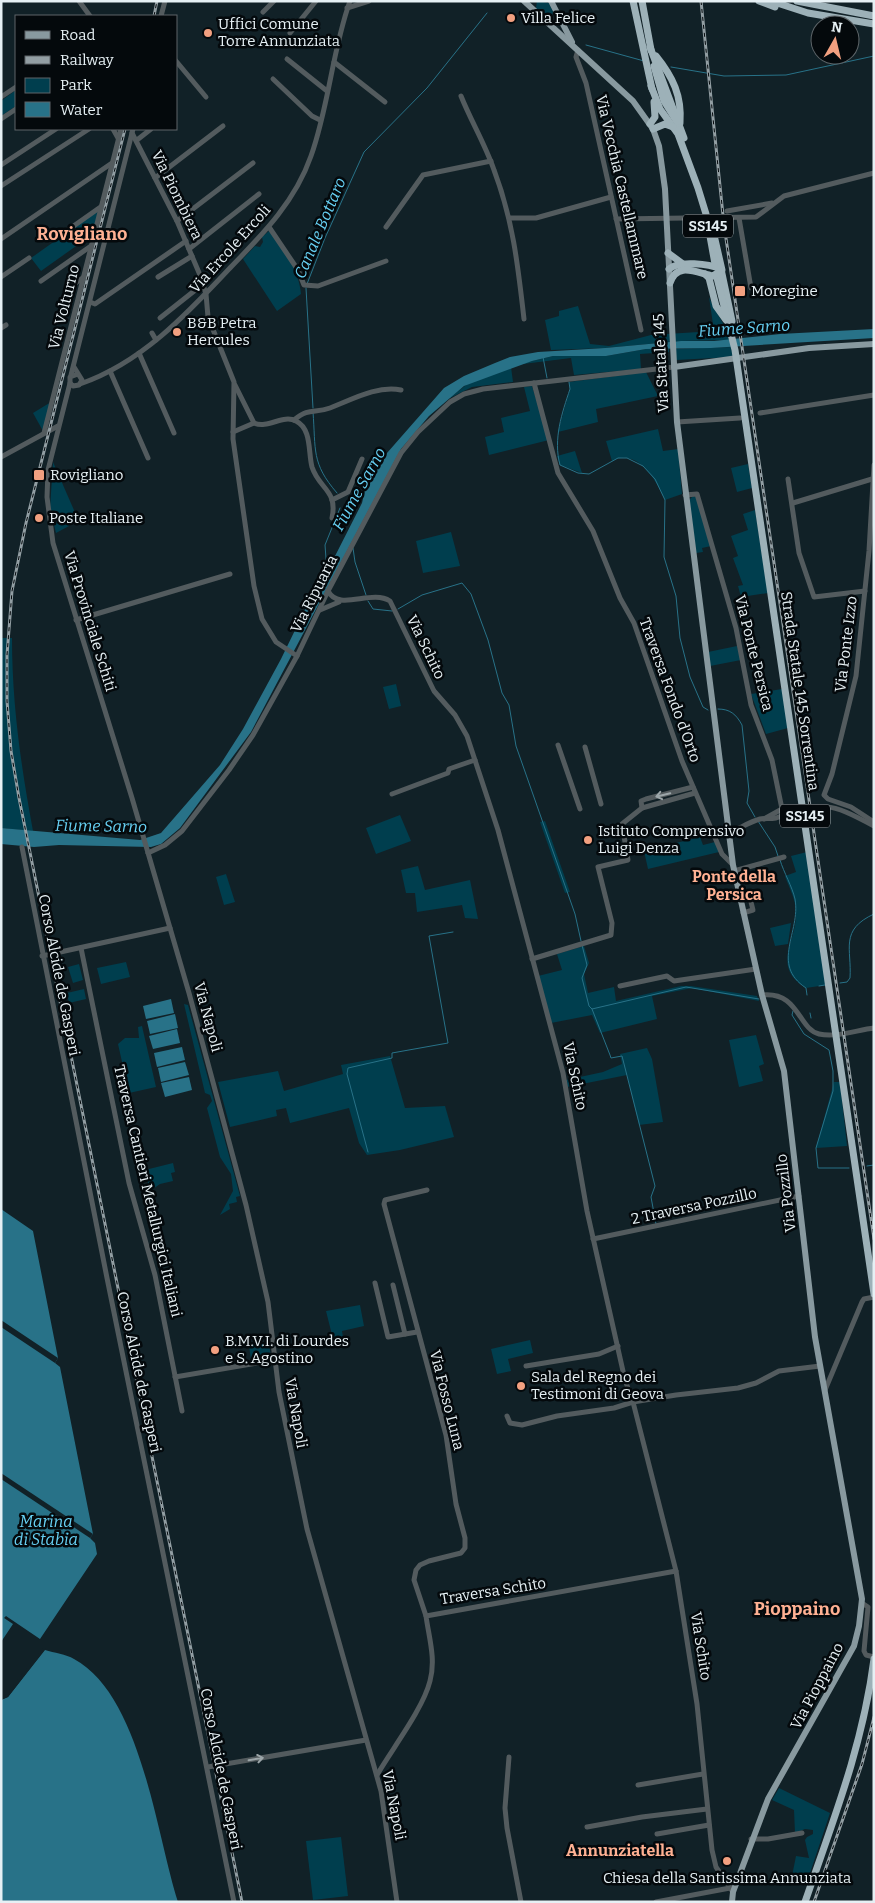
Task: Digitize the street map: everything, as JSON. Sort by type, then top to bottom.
[{"type":"highway","points":[[634,1],[662,105],[677,127]]},
{"type":"highway","points":[[641,1],[655,114],[651,126]]},
{"type":"highway","points":[[641,1],[647,34]]},
{"type":"highway","points":[[647,1],[647,49],[669,75],[678,106],[677,127]]},
{"type":"highway","points":[[759,1],[786,10],[874,24]]},
{"type":"highway","points":[[771,1],[808,13]]},
{"type":"highway","points":[[796,1],[874,16]]},
{"type":"highway","name":"SS145","points":[[651,86],[660,110],[677,127],[703,204],[715,264]]},
{"type":"highway","points":[[651,126],[665,124],[677,127]]},
{"type":"highway","points":[[703,204],[710,219],[722,270],[732,319],[733,334]]},
{"type":"highway","points":[[668,253],[677,261],[686,264],[722,270]]},
{"type":"highway","points":[[669,269],[675,265],[686,264]]},
{"type":"highway","points":[[669,269],[679,271],[695,270],[715,276],[722,270]]},
{"type":"highway","points":[[670,282],[673,275],[679,271]]},
{"type":"highway","points":[[705,274],[709,278],[716,306],[733,334]]},
{"type":"highway","name":"SS145","points":[[717,278],[721,300],[733,334]]},
{"type":"highway","name":"Strada Statale 145 Sorrentina","points":[[733,334],[873,1284],[872,1296]]},
{"type":"highway","points":[[805,1902],[859,1744],[867,1708],[872,1657]]},
{"type":"main road","name":"Via Statale 145","points":[[524,1],[633,101],[651,126],[662,161],[670,282],[676,422],[733,868]]},
{"type":"main road","points":[[533,10],[534,1]]},
{"type":"main road","points":[[551,1],[576,49]]},
{"type":"main road","points":[[543,19],[553,17],[556,9]]},
{"type":"main road","points":[[674,367],[809,348],[874,344]]},
{"type":"main road","name":"Via Pozzillo","points":[[733,868],[762,995],[784,1070],[820,1366],[825,1390]]},
{"type":"main road","name":"Via Pioppaino","points":[[732,1902],[732,1890],[751,1839],[776,1783],[854,1646],[862,1603],[825,1390]]},
{"type":"street","points":[[79,1],[89,15]]},
{"type":"street","points":[[161,15],[165,1]]},
{"type":"street","points":[[263,12],[274,1]]},
{"type":"street","points":[[290,32],[316,1]]},
{"type":"street","name":"Via Ercole Ercoli","points":[[75,385],[90,381],[110,371],[156,340],[206,294],[269,227],[295,191],[312,154],[350,1]]},
{"type":"street","points":[[347,8],[370,1]]},
{"type":"street","name":"Via Vecchia Castellammare","points":[[576,49],[576,58],[586,83],[641,330]]},
{"type":"street","points":[[287,59],[327,91]]},
{"type":"street","points":[[334,62],[385,102]]},
{"type":"street","points":[[178,63],[206,98]]},
{"type":"street","points":[[273,79],[312,116],[320,120]]},
{"type":"street","points":[[1,97],[15,88]]},
{"type":"street","points":[[461,96],[490,160],[510,218],[524,319]]},
{"type":"street","points":[[1,119],[15,110]]},
{"type":"street","points":[[155,178],[223,126]]},
{"type":"street","points":[[1,164],[54,130]]},
{"type":"street","points":[[1,186],[87,130]]},
{"type":"street","points":[[114,130],[119,139]]},
{"type":"street","name":"Via Volturno","points":[[44,433],[121,130]]},
{"type":"street","points":[[136,140],[150,130]]},
{"type":"street","points":[[75,385],[71,375],[132,131]]},
{"type":"street","name":"Via Piombiera","points":[[132,131],[186,241],[206,294],[208,317],[234,382],[254,423]]},
{"type":"street","points":[[386,227],[422,175],[490,160]]},
{"type":"street","points":[[1,239],[113,163]]},
{"type":"street","points":[[177,221],[253,163]]},
{"type":"street","points":[[616,219],[666,217],[740,218],[759,216],[772,204],[792,194],[874,174]]},
{"type":"street","points":[[189,249],[259,194]]},
{"type":"street","points":[[510,218],[536,218],[611,197]]},
{"type":"street","points":[[727,211],[772,204]]},
{"type":"street","points":[[58,237],[102,206]]},
{"type":"street","points":[[740,218],[751,288]]},
{"type":"street","points":[[269,227],[298,270],[304,285],[318,286],[386,261]]},
{"type":"street","points":[[90,302],[95,304],[186,241]]},
{"type":"street","points":[[40,281],[92,246]]},
{"type":"street","points":[[158,277],[192,256]]},
{"type":"street","points":[[1,277],[28,258]]},
{"type":"street","points":[[70,287],[84,277]]},
{"type":"street","points":[[160,318],[203,284]]},
{"type":"street","points":[[152,333],[156,340]]},
{"type":"street","points":[[139,353],[174,432]]},
{"type":"street","points":[[74,367],[79,376]]},
{"type":"street","name":"Via Ripuaria","points":[[148,853],[165,845],[182,831],[224,777],[253,735],[297,656],[394,463],[418,432],[450,402],[464,394],[534,383],[674,367]]},
{"type":"street","points":[[110,371],[148,458]]},
{"type":"street","points":[[71,375],[90,381]]},
{"type":"street","points":[[75,385],[79,376]]},
{"type":"street","name":"Via Piombiera","points":[[234,382],[233,432],[258,602],[262,619],[276,642],[297,656]]},
{"type":"street","name":"Traversa Fondo d'Orto","points":[[534,383],[558,473],[592,531],[620,598],[634,623],[694,790],[722,854],[733,868]]},
{"type":"street","name":"Via Provinciale Schiti","points":[[75,385],[67,393],[47,477],[50,528],[76,620],[148,853]]},
{"type":"street","points":[[233,432],[254,423],[262,425],[294,420],[313,410],[328,409],[359,396],[401,390]]},
{"type":"street","points":[[760,413],[874,395]]},
{"type":"street","points":[[676,422],[740,418]]},
{"type":"street","points":[[294,420],[300,424],[307,436],[313,469],[332,500],[332,518]]},
{"type":"street","points":[[1,457],[58,426]]},
{"type":"street","points":[[332,500],[348,492],[362,459]]},
{"type":"street","name":"Via Ponte Izzo","points":[[874,465],[865,591],[852,696],[832,774],[824,795],[828,799],[851,807],[874,822]]},
{"type":"street","points":[[788,479],[799,553],[814,597],[865,591]]},
{"type":"street","points":[[793,503],[872,479]]},
{"type":"street","name":"Via Ponte Persica","points":[[685,495],[697,494],[736,628],[752,705],[779,786],[782,809],[759,820]]},
{"type":"street","points":[[76,620],[230,574]]},
{"type":"street","points":[[328,591],[333,599],[342,601]]},
{"type":"street","name":"Via Schito","points":[[318,611],[322,607],[342,601],[372,596],[379,596],[390,601],[434,691],[455,715],[467,736],[498,830],[563,1073],[593,1239],[625,1380],[633,1402],[676,1572],[697,1704],[707,1809],[716,1867],[732,1890]]},
{"type":"street","points":[[558,745],[580,809]]},
{"type":"street","points":[[585,747],[601,804]]},
{"type":"street","points":[[392,794],[448,773],[449,769],[475,760]]},
{"type":"street","points":[[532,959],[611,936],[612,923],[598,867],[628,860],[622,824],[642,808],[641,801],[694,790]]},
{"type":"street","points":[[728,833],[759,820],[771,819],[800,808],[818,805],[840,808],[874,826]]},
{"type":"street","name":"Corso Alcide de Gasperi","points":[[22,847],[42,956],[234,1902]]},
{"type":"street","name":"Via Napoli","points":[[148,853],[246,1205],[268,1302],[274,1360],[284,1425],[306,1529],[381,1791],[397,1902]]},
{"type":"street","points":[[733,868],[784,857]]},
{"type":"street","points":[[742,913],[753,910],[751,902]]},
{"type":"street","points":[[42,956],[170,928]]},
{"type":"street","name":"Traversa Cantieri Metallurgici Italiani","points":[[80,948],[96,1014],[129,1183],[155,1275],[182,1411]]},
{"type":"street","points":[[620,986],[667,976],[674,981],[756,969]]},
{"type":"street","points":[[762,995],[779,996],[797,1010],[808,1027],[815,1032],[833,1034],[874,1028]]},
{"type":"street","name":"Via Fosso Luna","points":[[426,1616],[414,1580],[416,1570],[420,1564],[461,1554],[465,1548],[465,1538],[456,1504],[446,1435],[416,1332],[384,1204],[385,1200],[427,1190]]},
{"type":"street","name":"2 Traversa Pozzillo","points":[[593,1239],[799,1196]]},
{"type":"street","points":[[375,1283],[388,1337],[416,1332]]},
{"type":"street","points":[[392,1285],[405,1334]]},
{"type":"street","points":[[825,1390],[862,1302],[872,1296]]},
{"type":"street","points":[[526,1366],[599,1354],[618,1346]]},
{"type":"street","points":[[175,1377],[274,1360]]},
{"type":"street","points":[[506,1416],[510,1423],[522,1425],[557,1416],[614,1408],[633,1402],[738,1388],[756,1383],[779,1371],[820,1366]]},
{"type":"street","name":"Traversa Schito","points":[[377,1775],[414,1714],[430,1681],[432,1652],[426,1616],[676,1572]]},
{"type":"street","points":[[862,1603],[868,1607],[864,1649],[872,1657]]},
{"type":"street","points":[[208,1767],[366,1740]]},
{"type":"street","points":[[509,1757],[506,1808],[507,1828],[522,1902]]},
{"type":"street","points":[[638,1785],[703,1774]]},
{"type":"street","points":[[587,1827],[642,1817],[707,1809]]},
{"type":"street","points":[[657,1834],[709,1825]]},
{"type":"street","points":[[751,1839],[768,1839],[802,1833]]},
{"type":"street","points":[[656,1902],[732,1890]]},
{"type":"green space","points":[[537,1],[549,3],[553,11],[552,16],[545,16],[536,8]]},
{"type":"green space","points":[[15,91],[15,107],[1,116],[1,101]]},
{"type":"green space","points":[[100,209],[93,234],[41,271],[31,258]]},
{"type":"green space","points":[[269,231],[275,236],[290,260],[298,278],[301,294],[277,311],[243,259],[255,246],[260,247],[263,242],[262,237]]},
{"type":"green space","points":[[709,297],[729,340],[681,341],[605,348],[551,350],[545,320],[559,316],[559,311],[578,306],[590,344],[609,346],[651,335],[714,331]]},
{"type":"green space","points":[[731,347],[733,357],[676,360],[674,349]]},
{"type":"green space","points":[[646,349],[669,349],[669,352],[640,354],[641,369],[574,375],[571,358],[515,365],[553,356],[606,356]]},
{"type":"green space","points":[[511,367],[513,382],[472,387],[448,399],[470,382]]},
{"type":"green space","points":[[646,372],[658,396],[596,409],[598,422],[558,432],[570,389],[569,382]]},
{"type":"green space","points":[[532,386],[549,440],[489,455],[485,437],[504,432],[501,418],[530,411],[524,387]]},
{"type":"green space","points":[[51,402],[43,431],[33,413]]},
{"type":"green space","points":[[658,429],[663,451],[678,449],[682,494],[665,500],[657,484],[638,462],[621,458],[612,461],[606,441]]},
{"type":"green space","points":[[575,451],[582,473],[560,465],[557,456]]},
{"type":"green space","points":[[53,462],[77,517],[69,526],[56,533],[50,509]]},
{"type":"green space","points":[[748,464],[752,488],[737,492],[731,468]]},
{"type":"green space","points":[[693,496],[696,497],[711,546],[702,548],[703,552],[696,553],[689,500]]},
{"type":"green space","points":[[755,510],[768,593],[741,597],[738,586],[743,585],[733,558],[738,556],[731,536],[748,530],[743,514]]},
{"type":"green space","points":[[451,532],[460,566],[423,573],[416,541]]},
{"type":"green space","points":[[1,638],[12,638],[12,663],[18,735],[33,831],[1,828]]},
{"type":"green space","points":[[737,646],[741,660],[710,666],[708,652]]},
{"type":"green space","points":[[396,684],[401,706],[389,709],[383,687]]},
{"type":"green space","points":[[782,689],[788,728],[766,734],[751,694]]},
{"type":"green space","points":[[400,815],[411,841],[376,854],[366,828]]},
{"type":"green space","points":[[545,821],[570,892],[565,893],[540,822]]},
{"type":"green space","points":[[700,837],[703,845],[715,842],[719,852],[648,869],[644,851]]},
{"type":"green space","points":[[807,852],[826,985],[806,988],[790,972],[788,964],[788,956],[795,928],[796,911],[793,896],[785,876],[796,872],[791,856]]},
{"type":"green space","points":[[418,866],[425,890],[470,880],[478,919],[465,918],[462,905],[417,912],[415,893],[406,893],[401,870]]},
{"type":"green space","points":[[226,874],[235,902],[224,905],[216,877]]},
{"type":"green space","points":[[791,923],[788,944],[775,946],[770,928]]},
{"type":"green space","points":[[584,946],[589,963],[584,974],[588,993],[614,987],[616,1001],[681,986],[691,986],[757,996],[759,1001],[692,988],[652,996],[657,1019],[600,1033],[592,1015],[551,1023],[538,976],[562,970],[557,954]]},
{"type":"green space","points":[[126,962],[130,977],[101,984],[97,968]]},
{"type":"green space","points":[[79,964],[83,980],[73,983],[68,967]]},
{"type":"green space","points":[[84,989],[86,999],[69,1003],[67,993]]},
{"type":"green space","points":[[184,1004],[188,1005],[240,1196],[236,1197],[237,1202],[229,1204],[230,1209],[220,1215],[233,1191],[231,1174],[220,1157],[207,1108],[212,1101],[210,1095],[205,1093]]},
{"type":"green space","points":[[142,1026],[156,1087],[129,1093],[118,1044],[125,1038],[139,1038],[138,1027]]},
{"type":"green space","points":[[756,1035],[764,1064],[759,1066],[763,1081],[739,1087],[729,1040]]},
{"type":"green space","points":[[647,1048],[652,1059],[663,1122],[639,1125],[627,1075],[567,1087],[566,1080],[603,1072],[622,1064],[620,1054]]},
{"type":"green space","points":[[390,1056],[405,1108],[445,1106],[454,1137],[400,1150],[367,1155],[359,1143],[349,1108],[290,1123],[286,1108],[276,1110],[277,1116],[230,1127],[218,1082],[278,1071],[284,1091],[343,1074],[341,1065]]},
{"type":"green space","points":[[834,1082],[840,1082],[847,1146],[816,1148]]},
{"type":"green space","points":[[173,1163],[175,1172],[171,1173],[173,1181],[160,1184],[150,1191],[145,1170]]},
{"type":"green space","points":[[360,1305],[364,1326],[342,1331],[343,1337],[333,1339],[326,1311]]},
{"type":"green space","points":[[530,1340],[533,1353],[508,1359],[511,1371],[497,1374],[491,1349]]},
{"type":"green space","points":[[269,1343],[271,1358],[251,1360],[249,1346]]},
{"type":"green space","points":[[779,1788],[830,1813],[808,1879],[792,1876],[796,1856],[809,1858],[805,1840],[813,1834],[813,1830],[805,1829],[795,1833],[794,1810],[772,1800]]},
{"type":"green space","points":[[341,1837],[348,1896],[313,1900],[306,1841]]},
{"type":"water","name":"Fiume Sarno","points":[[874,329],[874,338],[711,348],[646,349],[606,356],[553,356],[532,361],[464,386],[429,416],[401,449],[251,732],[180,828],[161,844],[151,847],[59,845],[34,847],[1,844],[1,828],[140,840],[161,833],[220,765],[243,729],[281,659],[316,587],[333,560],[362,503],[365,490],[387,453],[444,388],[464,376],[510,357],[538,352]]},
{"type":"water","points":[[171,999],[174,1013],[146,1019],[143,1006]]},
{"type":"water","points":[[175,1014],[178,1028],[150,1034],[147,1021]]},
{"type":"water","points":[[177,1029],[180,1043],[153,1049],[149,1036]]},
{"type":"water","points":[[182,1047],[185,1060],[157,1067],[154,1053]]},
{"type":"water","points":[[185,1062],[189,1075],[161,1082],[158,1068]]},
{"type":"water","points":[[189,1077],[192,1090],[165,1097],[161,1083]]},
{"type":"water","name":"Marina di Stabia","points":[[1,1209],[33,1231],[58,1358],[55,1363],[60,1367],[93,1534],[90,1538],[95,1543],[97,1554],[40,1639],[6,1616],[4,1618],[13,1624],[1,1642]]},
{"type":"water","points":[[45,1650],[74,1659],[97,1677],[115,1702],[131,1734],[143,1768],[178,1902],[1,1902],[1,1700],[8,1697]]},
{"type":"pier","points":[[1,1320],[58,1358],[55,1363],[1,1327]]},
{"type":"pier","points":[[1,1473],[93,1534],[90,1538],[1,1479]]},
{"type":"pier","points":[[43,1648],[46,1648],[8,1697],[1,1700]]},
{"type":"waterway","name":"Canale Bottaro","points":[[307,284],[325,238],[364,152],[427,88],[487,13]]},
{"type":"waterway","name":"Canale Bottaro","points":[[586,45],[644,61]]},
{"type":"waterway","name":"Canale Bottaro","points":[[671,67],[724,76],[786,75],[874,56]]},
{"type":"waterway","name":"Canale Bottaro","points":[[306,288],[313,408]]},
{"type":"waterway","points":[[543,357],[547,378]]},
{"type":"waterway","points":[[569,382],[570,389],[561,417],[558,436],[557,446],[560,465],[578,473],[589,474],[618,458],[627,458],[643,466],[655,479],[665,500],[664,557],[676,596],[680,638],[690,677],[703,707],[708,710]]},
{"type":"waterway","name":"Canale Bottaro","points":[[313,412],[316,456],[323,473],[337,493]]},
{"type":"waterway","name":"Canale Bottaro","points":[[327,572],[325,545],[340,508]]},
{"type":"waterway","points":[[353,548],[355,562],[366,595]]},
{"type":"waterway","points":[[398,609],[422,595],[462,583],[471,594],[488,640],[502,693],[509,705],[516,746],[575,914],[581,941]]},
{"type":"waterway","points":[[368,601],[373,609],[392,611]]},
{"type":"waterway","points":[[718,709],[732,713],[742,725],[749,791],[747,803],[755,817]]},
{"type":"waterway","points":[[758,821],[775,847],[778,856]]},
{"type":"waterway","points":[[780,860],[795,899],[796,911],[788,958],[790,969],[795,979],[806,988],[807,995]]},
{"type":"waterway","points":[[840,983],[847,982],[850,978],[849,949],[852,934],[863,920],[874,914]]},
{"type":"waterway","points":[[368,1152],[347,1074],[348,1068],[392,1058],[392,1053],[448,1043],[429,936],[453,932]]},
{"type":"waterway","points":[[582,945],[587,965],[582,978],[589,1006],[592,1009],[686,987],[759,999]]},
{"type":"waterway","points":[[819,986],[825,985]]},
{"type":"waterway","points":[[592,1009],[611,1058],[622,1056],[655,1186],[651,1197],[656,1224]]},
{"type":"waterway","points":[[793,1011],[792,1015],[804,1034],[829,1050],[833,1071],[833,1091],[816,1148],[818,1168],[849,1168]]},
{"type":"waterway","points":[[810,1013],[811,1018]]},
{"type":"waterway","points":[[867,1166],[874,1165]]},
{"type":"railway","points":[[154,15],[157,1]]},
{"type":"railway","points":[[701,1],[724,225],[874,1239]]},
{"type":"railway","points":[[125,130],[26,523],[12,591],[7,655],[7,701],[11,751],[19,798],[242,1902]]},
{"type":"railway","points":[[814,1902],[862,1764],[874,1717]]},
{"type":"place","name":"Villa Felice","points":[[511,18]]},
{"type":"place","name":"Uffici Comune Torre Annunziata","points":[[208,33]]},
{"type":"place","name":"Moregine","points":[[740,291]]},
{"type":"place","name":"B&B Petra Hercules","points":[[177,332]]},
{"type":"place","name":"Rovigliano","points":[[39,475]]},
{"type":"place","name":"Poste Italiane","points":[[39,518]]},
{"type":"place","name":"Istituto Comprensivo Luigi Denza","points":[[588,840]]},
{"type":"place","name":"B.M.V.I. di Lourdes e S. Agostino","points":[[215,1350]]},
{"type":"place","name":"Sala del Regno dei Testimoni di Geova","points":[[521,1386]]},
{"type":"place","name":"Chiesa della Santissima Annunziata","points":[[727,1861]]},
{"type":"district","name":"Rovigliano","points":[[82,234]]},
{"type":"district","name":"Ponte della Persica","points":[[734,885]]},
{"type":"district","name":"Pioppaino","points":[[797,1609]]},
{"type":"district","name":"Annunziatella","points":[[620,1850]]}]
